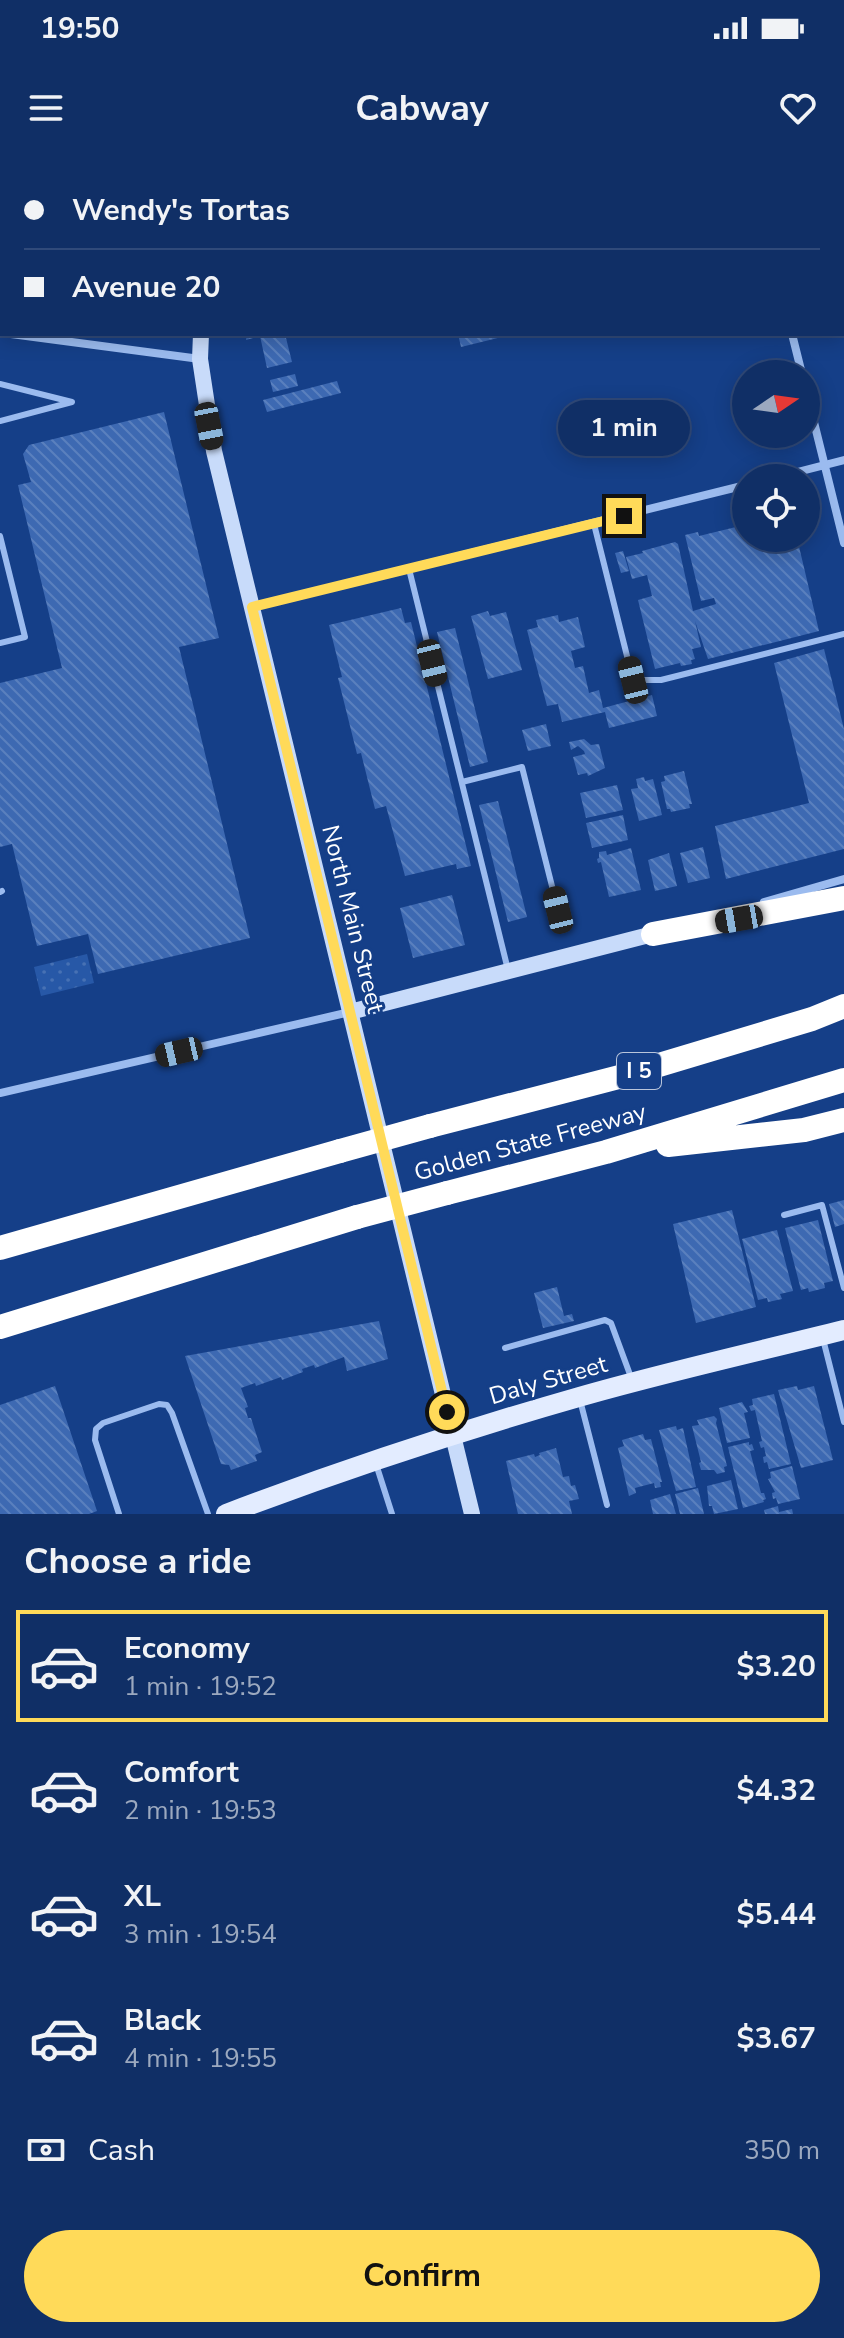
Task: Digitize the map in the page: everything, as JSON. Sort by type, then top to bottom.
[{"type":"highway","points":[[653,934],[844,898]]},
{"type":"highway","name":"Golden State Freeway","points":[[0,1248],[430,1126],[619,1077],[812,1019],[844,1006]]},
{"type":"highway","name":"Golden State Freeway","points":[[0,1327],[357,1217],[606,1152],[844,1080]]},
{"type":"highway","points":[[606,1152],[804,1130],[844,1120]]},
{"type":"main road","name":"North Main Street","points":[[201,336],[200,359],[214,451],[472,1514]]},
{"type":"main road","points":[[350,1012],[653,934]]},
{"type":"main road","name":"Daly Street","points":[[226,1514],[253,1509],[375,1461],[579,1397],[844,1330]]},
{"type":"street","points":[[31,336],[200,359]]},
{"type":"street","points":[[792,336],[798,360]]},
{"type":"street","points":[[820,445],[844,543]]},
{"type":"street","points":[[820,466],[844,460]]},
{"type":"street","points":[[252,607],[732,489]]},
{"type":"street","points":[[653,934],[844,879]]},
{"type":"street","points":[[0,1093],[350,1012]]},
{"type":"lane","points":[[0,384],[72,402],[0,421]]},
{"type":"lane","points":[[594,524],[633,680],[661,680],[844,634]]},
{"type":"lane","points":[[0,536],[25,637],[0,643]]},
{"type":"lane","points":[[409,569],[508,971]]},
{"type":"lane","points":[[462,782],[522,767],[558,910]]},
{"type":"lane","points":[[784,1215],[822,1205],[844,1288]]},
{"type":"lane","points":[[505,1348],[605,1320],[611,1323],[633,1383]]},
{"type":"lane","points":[[822,1335],[844,1422]]},
{"type":"lane","points":[[579,1397],[607,1505]]},
{"type":"lane","points":[[119,1514],[95,1440],[96,1429],[103,1423],[159,1404],[167,1405],[172,1413],[208,1514]]},
{"type":"lane","points":[[375,1461],[392,1514]]},
{"type":"shaded area","points":[[87,954],[94,983],[41,996],[34,967]]},
{"type":"building","points":[[260,336],[286,336],[292,362],[267,368]]},
{"type":"building","points":[[458,336],[506,336],[461,347]]},
{"type":"building","points":[[295,374],[298,386],[273,392],[270,380]]},
{"type":"building","points":[[337,381],[341,393],[267,412],[263,400]]},
{"type":"building","points":[[164,412],[219,638],[179,647],[250,938],[98,974],[88,934],[37,946],[12,844],[0,847],[0,683],[62,668],[18,485],[31,482],[23,454],[29,445]]},
{"type":"building","points":[[732,528],[732,552],[800,552],[819,631],[708,659],[695,621],[701,647],[692,649],[695,659],[691,660],[692,664],[681,666],[680,663],[655,669],[638,600],[652,596],[647,575],[632,579],[626,557],[675,542],[678,544],[693,611],[716,604],[714,598],[701,601],[685,535],[698,532],[699,536]]},
{"type":"building","points":[[623,551],[629,571],[621,573],[615,553]]},
{"type":"building","points":[[401,608],[405,623],[411,622],[471,866],[457,869],[456,864],[405,876],[386,806],[375,809],[361,753],[357,754],[338,678],[342,677],[329,625]]},
{"type":"building","points":[[488,611],[490,616],[506,612],[522,670],[488,679],[471,616]]},
{"type":"building","points":[[558,615],[559,622],[578,617],[585,647],[571,651],[575,668],[583,666],[589,693],[599,690],[603,708],[652,695],[657,716],[609,728],[605,712],[562,722],[558,704],[547,706],[527,630],[538,627],[536,620]]},
{"type":"building","points":[[455,628],[488,762],[470,767],[437,632]]},
{"type":"building","points":[[824,649],[844,729],[844,849],[726,879],[715,826],[809,803],[774,663]]},
{"type":"building","points":[[546,724],[551,746],[528,751],[522,730]]},
{"type":"building","points":[[584,739],[591,745],[599,744],[605,768],[588,776],[587,773],[578,775],[573,757],[585,754],[584,751],[578,746],[571,750],[569,742]]},
{"type":"building","points":[[684,771],[692,804],[689,804],[690,808],[671,812],[667,809],[661,782],[665,781],[664,776]]},
{"type":"building","points":[[644,777],[645,781],[653,779],[662,815],[639,821],[631,789],[638,788],[636,779]]},
{"type":"building","points":[[617,785],[623,810],[586,818],[580,793]]},
{"type":"building","points":[[498,801],[527,917],[508,922],[479,805]]},
{"type":"building","points":[[623,815],[628,840],[592,848],[586,823]]},
{"type":"building","points":[[703,847],[710,878],[688,883],[680,853]]},
{"type":"building","points":[[631,848],[641,890],[609,897],[601,862],[598,863],[597,859],[599,852],[606,851],[607,855]]},
{"type":"building","points":[[669,853],[677,886],[655,891],[648,860]]},
{"type":"building","points":[[452,895],[465,945],[413,958],[400,908]]},
{"type":"building","points":[[844,1200],[844,1224],[835,1227],[829,1204]]},
{"type":"building","points":[[732,1210],[756,1307],[696,1323],[673,1224]]},
{"type":"building","points":[[818,1220],[833,1281],[824,1283],[825,1288],[809,1292],[808,1288],[801,1290],[785,1228]]},
{"type":"building","points":[[777,1230],[793,1291],[780,1294],[782,1299],[768,1302],[767,1298],[758,1300],[742,1239]]},
{"type":"building","points":[[557,1287],[564,1316],[572,1314],[574,1321],[543,1328],[534,1293]]},
{"type":"building","points":[[379,1321],[388,1359],[347,1371],[344,1357],[315,1368],[314,1365],[302,1369],[303,1372],[282,1380],[281,1377],[241,1388],[248,1407],[245,1408],[248,1418],[251,1418],[262,1452],[255,1455],[257,1461],[231,1470],[229,1465],[221,1464],[185,1356]]},
{"type":"building","points":[[55,1386],[97,1511],[89,1514],[0,1514],[0,1405]]},
{"type":"building","points":[[797,1386],[798,1390],[814,1386],[833,1460],[801,1468],[778,1390]]},
{"type":"building","points":[[774,1394],[791,1464],[769,1469],[767,1462],[764,1463],[764,1447],[761,1448],[759,1442],[762,1441],[755,1410],[751,1411],[749,1406],[753,1405],[752,1399]]},
{"type":"building","points":[[742,1402],[748,1412],[744,1413],[750,1438],[727,1443],[719,1408]]},
{"type":"building","points":[[714,1416],[727,1466],[724,1467],[725,1472],[717,1474],[714,1470],[701,1470],[692,1426],[699,1425],[697,1420]]},
{"type":"building","points":[[676,1426],[677,1430],[683,1428],[696,1487],[676,1491],[659,1430]]},
{"type":"building","points":[[643,1434],[645,1440],[651,1439],[661,1487],[655,1488],[654,1483],[635,1488],[636,1493],[629,1496],[618,1448],[624,1446],[622,1440]]},
{"type":"building","points":[[749,1442],[754,1450],[750,1451],[761,1493],[766,1499],[743,1508],[728,1447]]},
{"type":"building","points":[[556,1448],[563,1477],[569,1476],[579,1499],[569,1501],[572,1514],[518,1514],[506,1461],[534,1454],[535,1457]]},
{"type":"building","points":[[792,1466],[800,1499],[778,1504],[776,1498],[773,1499],[772,1493],[775,1492],[768,1479],[771,1478],[770,1472]]},
{"type":"building","points":[[731,1480],[738,1509],[714,1514],[712,1506],[709,1506],[707,1486]]},
{"type":"building","points":[[698,1488],[704,1514],[680,1514],[675,1494]]},
{"type":"building","points":[[670,1494],[676,1514],[653,1514],[650,1500]]},
{"type":"building","points":[[778,1506],[779,1512],[792,1509],[793,1514],[765,1514],[764,1510]]},
{"type":"route","points":[[447,1412],[252,607],[624,516]]}]
